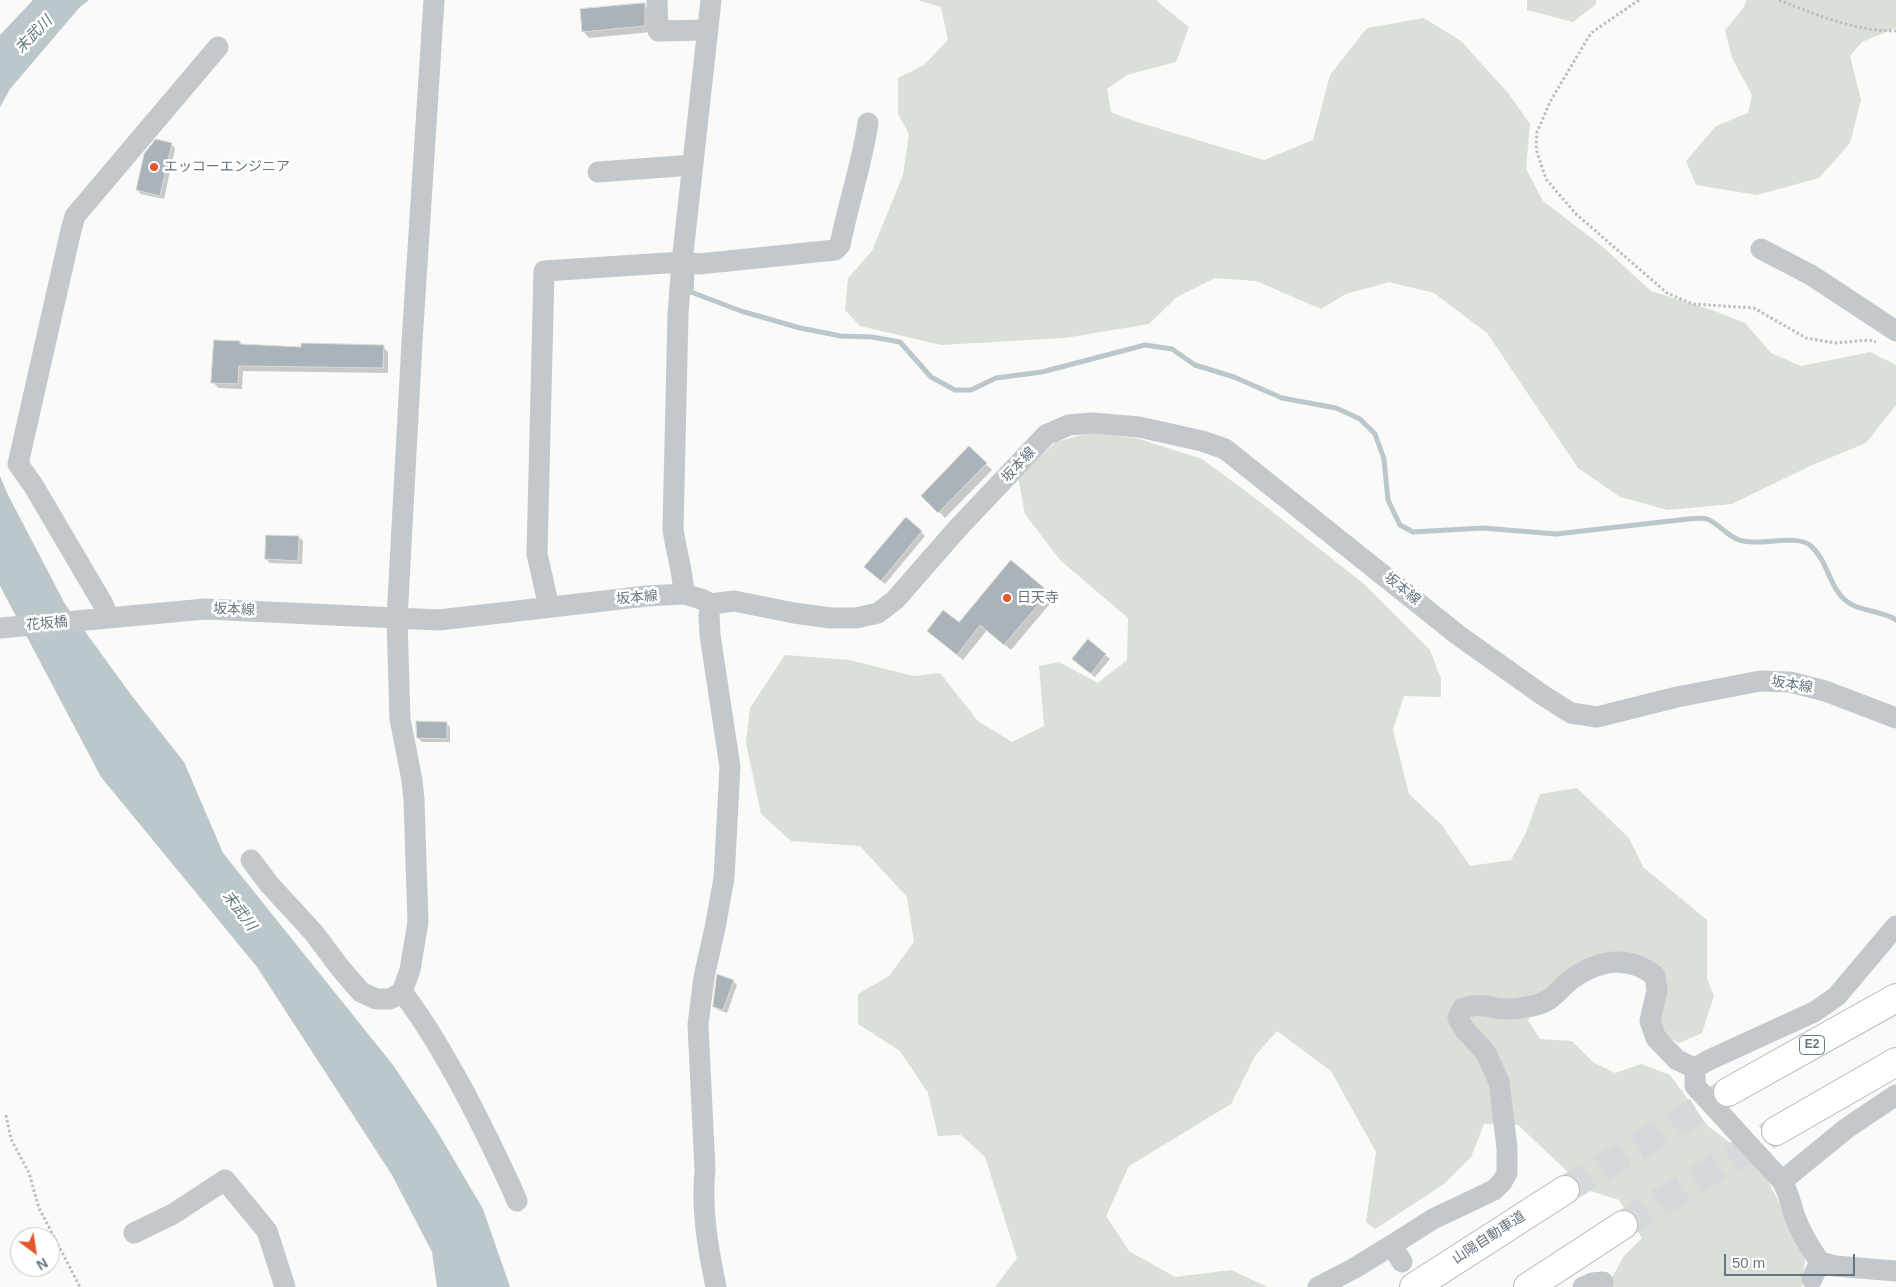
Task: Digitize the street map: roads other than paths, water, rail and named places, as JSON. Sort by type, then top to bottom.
[{"type":"highway","name":"E2","points":[[1728,1092],[1896,998]]},
{"type":"highway","points":[[1776,1131],[1896,1062]]},
{"type":"highway","name":"山陽自動車道","points":[[1414,1287],[1565,1190]]},
{"type":"highway","points":[[1528,1287],[1622,1225]]},
{"type":"street","points":[[251,860],[269,884],[314,933],[361,992],[376,999],[390,999],[402,992],[410,970],[418,922],[414,800],[400,719],[397,619],[411,352],[434,0]]},
{"type":"street","points":[[657,0],[658,31],[708,30]]},
{"type":"street","points":[[684,594],[684,579],[676,553],[673,529],[678,314],[690,263],[693,165],[711,0]]},
{"type":"street","points":[[101,619],[104,604],[33,485],[18,464],[70,230],[75,216],[218,47]]},
{"type":"street","points":[[548,607],[538,554],[544,271],[690,263],[835,250],[840,245],[848,204],[859,171],[868,122]]},
{"type":"street","points":[[598,172],[693,165]]},
{"type":"street","points":[[1760,249],[1810,275],[1896,331]]},
{"type":"street","name":"坂本線","points":[[101,619],[204,609],[439,620],[684,594],[711,604],[734,601],[794,613],[831,618],[856,618],[878,613],[895,600],[958,528],[1046,435],[1069,425],[1092,423],[1139,427],[1202,441],[1225,449],[1458,635],[1571,713],[1597,717],[1677,697],[1760,681],[1790,682],[1825,691],[1896,718]]},
{"type":"street","points":[[711,604],[709,615],[710,635],[730,768],[724,878],[716,928],[704,977],[698,1025],[705,1170],[703,1188],[704,1209],[716,1287]]},
{"type":"street","name":"花坂橋","points":[[0,628],[101,619]]},
{"type":"street","points":[[1695,1068],[1814,1012],[1837,996],[1896,926]]},
{"type":"street","points":[[1318,1287],[1353,1269],[1397,1254],[1433,1219],[1494,1190],[1507,1173],[1507,1148],[1499,1082],[1486,1053],[1464,1029],[1458,1018],[1464,1008],[1475,1004],[1509,1009],[1535,1006],[1555,996],[1572,979],[1595,966],[1620,961],[1644,967],[1655,976],[1657,990],[1650,1021],[1656,1038],[1677,1060],[1695,1068]]},
{"type":"street","points":[[402,992],[417,1012],[450,1065],[493,1146],[517,1201]]},
{"type":"street","points":[[1695,1068],[1695,1086],[1782,1181],[1789,1192],[1795,1217],[1810,1248],[1816,1270],[1834,1266],[1896,1271]]},
{"type":"street","points":[[1782,1181],[1847,1128],[1896,1095]]},
{"type":"street","points":[[134,1233],[173,1214],[225,1180],[267,1231],[284,1287]]},
{"type":"water","name":"末武川","points":[[33,0],[89,0],[80,7],[10,89],[0,107],[0,35]]},
{"type":"water","name":"末武川","points":[[0,476],[65,604],[132,696],[184,762],[223,853],[393,1065],[437,1131],[483,1209],[510,1287],[437,1287],[432,1252],[392,1175],[257,967],[101,777],[0,586]]},
{"type":"waterway","points":[[692,269],[691,292],[741,311],[800,328],[841,336],[872,337],[900,342],[931,377],[955,390],[971,390],[996,378],[1042,372],[1145,345],[1172,349],[1195,365],[1234,377],[1282,398],[1336,408],[1360,419],[1375,434],[1384,459],[1388,500],[1400,525],[1413,532],[1483,528],[1556,534],[1705,518],[1730,536],[1747,542],[1787,540],[1804,542],[1817,553],[1837,591],[1849,603],[1884,614],[1896,620]]},
{"type":"tunnel","points":[[1565,1190],[1728,1092]]},
{"type":"tunnel","points":[[1623,1225],[1776,1131]]},
{"type":"place","name":"エッコーエンジニア","points":[[154,167]]},
{"type":"place","name":"日天寺","points":[[1007,598]]}]
